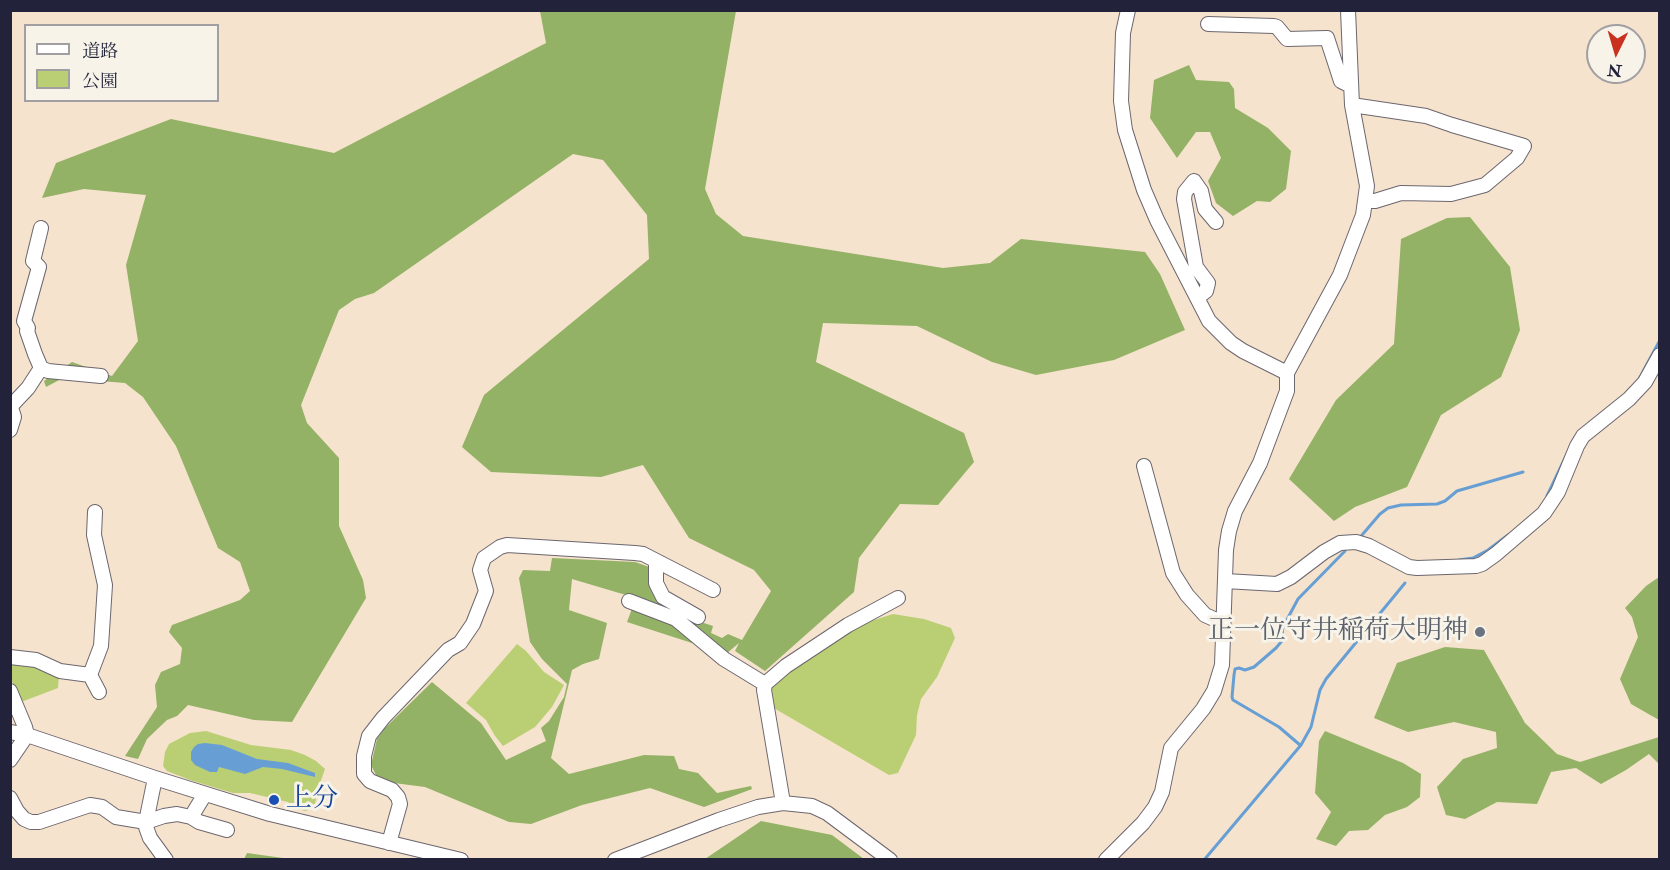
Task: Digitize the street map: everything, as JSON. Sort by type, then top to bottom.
[{"type":"street","points":[[1128,10],[1123,33],[1121,101],[1125,130],[1144,190],[1209,321],[1231,343],[1287,373]]},
{"type":"street","points":[[1106,860],[1143,823],[1155,807],[1162,792],[1171,748],[1203,709],[1214,691],[1222,665],[1228,540],[1235,510],[1260,463],[1287,391],[1287,373],[1340,276],[1364,215],[1367,186],[1352,105],[1348,10]]},
{"type":"street","points":[[1208,24],[1274,26],[1287,39],[1327,38],[1341,81],[1351,86]]},
{"type":"street","points":[[1352,105],[1426,116],[1524,146],[1516,158],[1485,185],[1451,194],[1401,193],[1375,201],[1366,201]]},
{"type":"street","points":[[1197,298],[1206,291],[1208,283],[1196,267],[1184,199],[1185,192],[1194,182],[1201,191],[1205,209],[1216,222]]},
{"type":"street","points":[[41,228],[33,261],[39,267],[24,321],[34,354],[41,368],[48,371],[101,376]]},
{"type":"street","points":[[1225,581],[1277,584],[1340,543],[1356,542],[1369,546],[1408,567],[1482,564],[1544,513],[1558,492],[1583,436],[1629,399],[1645,382],[1659,355]]},
{"type":"street","points":[[11,427],[14,417],[11,405],[28,388],[41,368]]},
{"type":"street","points":[[1144,466],[1173,573],[1186,595],[1205,615],[1223,623]]},
{"type":"street","points":[[90,675],[101,646],[105,585],[94,535],[95,512]]},
{"type":"street","points":[[389,843],[400,804],[392,790],[370,781],[364,774],[364,756],[369,736],[383,718],[448,650],[460,643],[473,624],[486,591],[480,570],[484,558],[507,545],[643,554],[713,590]]},
{"type":"street","points":[[656,561],[656,583],[663,597],[698,617]]},
{"type":"street","points":[[783,803],[764,690],[765,684],[786,666],[848,625],[898,598]]},
{"type":"street","points":[[629,601],[676,619],[710,651],[765,684]]},
{"type":"street","points":[[10,657],[36,660],[60,671],[90,675],[99,692]]},
{"type":"street","points":[[10,691],[27,735],[10,760]]},
{"type":"street","points":[[10,732],[27,735],[270,814],[461,860]]},
{"type":"street","points":[[155,778],[146,822],[150,838],[166,860]]},
{"type":"street","points":[[191,817],[205,794]]},
{"type":"street","points":[[10,798],[17,811],[24,819],[31,822],[39,822],[90,805],[102,807],[116,817],[134,821],[146,822],[177,814],[227,831]]},
{"type":"street","points":[[615,860],[719,820],[758,807],[783,803],[812,806],[827,813],[890,860]]},
{"type":"green space","points":[[540,11],[736,11],[705,189],[716,214],[743,236],[943,268],[990,263],[1021,239],[1145,252],[1160,274],[1185,330],[1114,360],[1036,375],[992,362],[917,326],[823,323],[816,362],[964,433],[974,462],[938,505],[900,504],[859,558],[854,592],[765,671],[735,651],[739,643],[726,654],[627,622],[636,598],[572,579],[569,610],[607,623],[599,659],[572,670],[551,758],[569,774],[644,755],[674,756],[679,769],[698,773],[717,793],[751,786],[752,789],[704,807],[650,788],[582,805],[531,824],[509,822],[425,787],[394,783],[376,775],[371,765],[377,739],[385,728],[432,682],[481,723],[506,760],[546,741],[541,728],[549,721],[564,697],[567,684],[542,659],[530,642],[519,578],[523,570],[550,571],[552,558],[635,562],[652,568],[655,583],[701,622],[713,626],[711,633],[722,638],[728,634],[742,640],[771,591],[754,570],[689,538],[643,465],[601,477],[491,472],[462,447],[484,395],[649,259],[647,215],[603,160],[573,154],[374,293],[355,299],[339,310],[301,405],[307,423],[339,458],[339,526],[363,580],[366,598],[292,722],[254,720],[188,705],[177,716],[167,720],[147,739],[138,759],[125,756],[157,707],[155,685],[161,672],[180,664],[182,648],[169,632],[172,625],[240,600],[250,591],[240,562],[218,548],[176,446],[143,397],[125,383],[63,378],[46,387],[44,381],[72,362],[112,376],[138,341],[126,265],[146,195],[84,189],[42,198],[56,163],[171,119],[334,153],[546,43]]},
{"type":"green space","points":[[1189,65],[1196,80],[1229,82],[1234,89],[1235,108],[1268,128],[1291,151],[1286,189],[1270,202],[1257,201],[1233,216],[1216,203],[1208,181],[1221,158],[1210,132],[1196,132],[1177,158],[1150,118],[1154,80]]},
{"type":"green space","points":[[1470,217],[1510,267],[1520,330],[1501,377],[1441,415],[1407,487],[1355,507],[1334,521],[1289,479],[1336,400],[1394,344],[1401,239],[1447,218]]},
{"type":"green space","points":[[1659,577],[1659,720],[1631,704],[1620,679],[1638,637],[1632,617],[1625,608],[1646,586]]},
{"type":"green space","points":[[893,614],[924,619],[951,628],[955,638],[937,677],[921,699],[916,735],[898,773],[889,775],[772,707],[770,689],[779,677],[845,633]]},
{"type":"green space","points":[[517,644],[544,672],[564,685],[552,707],[535,727],[503,746],[486,720],[466,703]]},
{"type":"green space","points":[[1445,647],[1484,650],[1525,723],[1557,754],[1580,762],[1659,737],[1659,764],[1649,754],[1601,784],[1576,768],[1551,772],[1537,804],[1497,802],[1465,819],[1446,815],[1437,787],[1463,759],[1497,748],[1496,732],[1454,722],[1408,732],[1374,718],[1397,663]]},
{"type":"green space","points":[[10,659],[35,663],[59,675],[58,688],[21,702],[11,679]]},
{"type":"green space","points":[[206,731],[251,745],[291,750],[316,761],[325,769],[315,806],[306,811],[296,809],[288,802],[250,793],[233,793],[167,771],[163,766],[169,744],[190,733]]},
{"type":"green space","points":[[1325,731],[1403,763],[1421,774],[1420,797],[1407,807],[1385,815],[1368,830],[1349,831],[1336,846],[1316,839],[1331,812],[1315,793],[1319,741]]},
{"type":"green space","points":[[761,821],[832,835],[864,859],[705,859]]},
{"type":"green space","points":[[247,853],[290,859],[244,859]]},
{"type":"water","points":[[205,743],[222,745],[257,759],[288,763],[315,773],[315,777],[263,767],[245,774],[219,767],[217,772],[210,772],[195,765],[191,760],[194,747]]},
{"type":"waterway","points":[[1638,381],[1660,340]]},
{"type":"waterway","points":[[1547,496],[1575,437]]},
{"type":"waterway","points":[[1362,535],[1388,508],[1401,505],[1437,504],[1445,501],[1457,491],[1523,472]]},
{"type":"waterway","points":[[1459,560],[1473,558],[1508,535]]},
{"type":"waterway","points":[[1300,745],[1279,727],[1233,700],[1235,669],[1245,670],[1254,667],[1276,648],[1281,642],[1283,627],[1298,599],[1345,551]]},
{"type":"waterway","points":[[1204,860],[1301,745],[1311,727],[1320,690],[1326,679],[1405,583]]},
{"type":"place","name":"正一位守井稲荷大明神","points":[[1480,632]]},
{"type":"place","name":"上分","points":[[274,800]]}]
